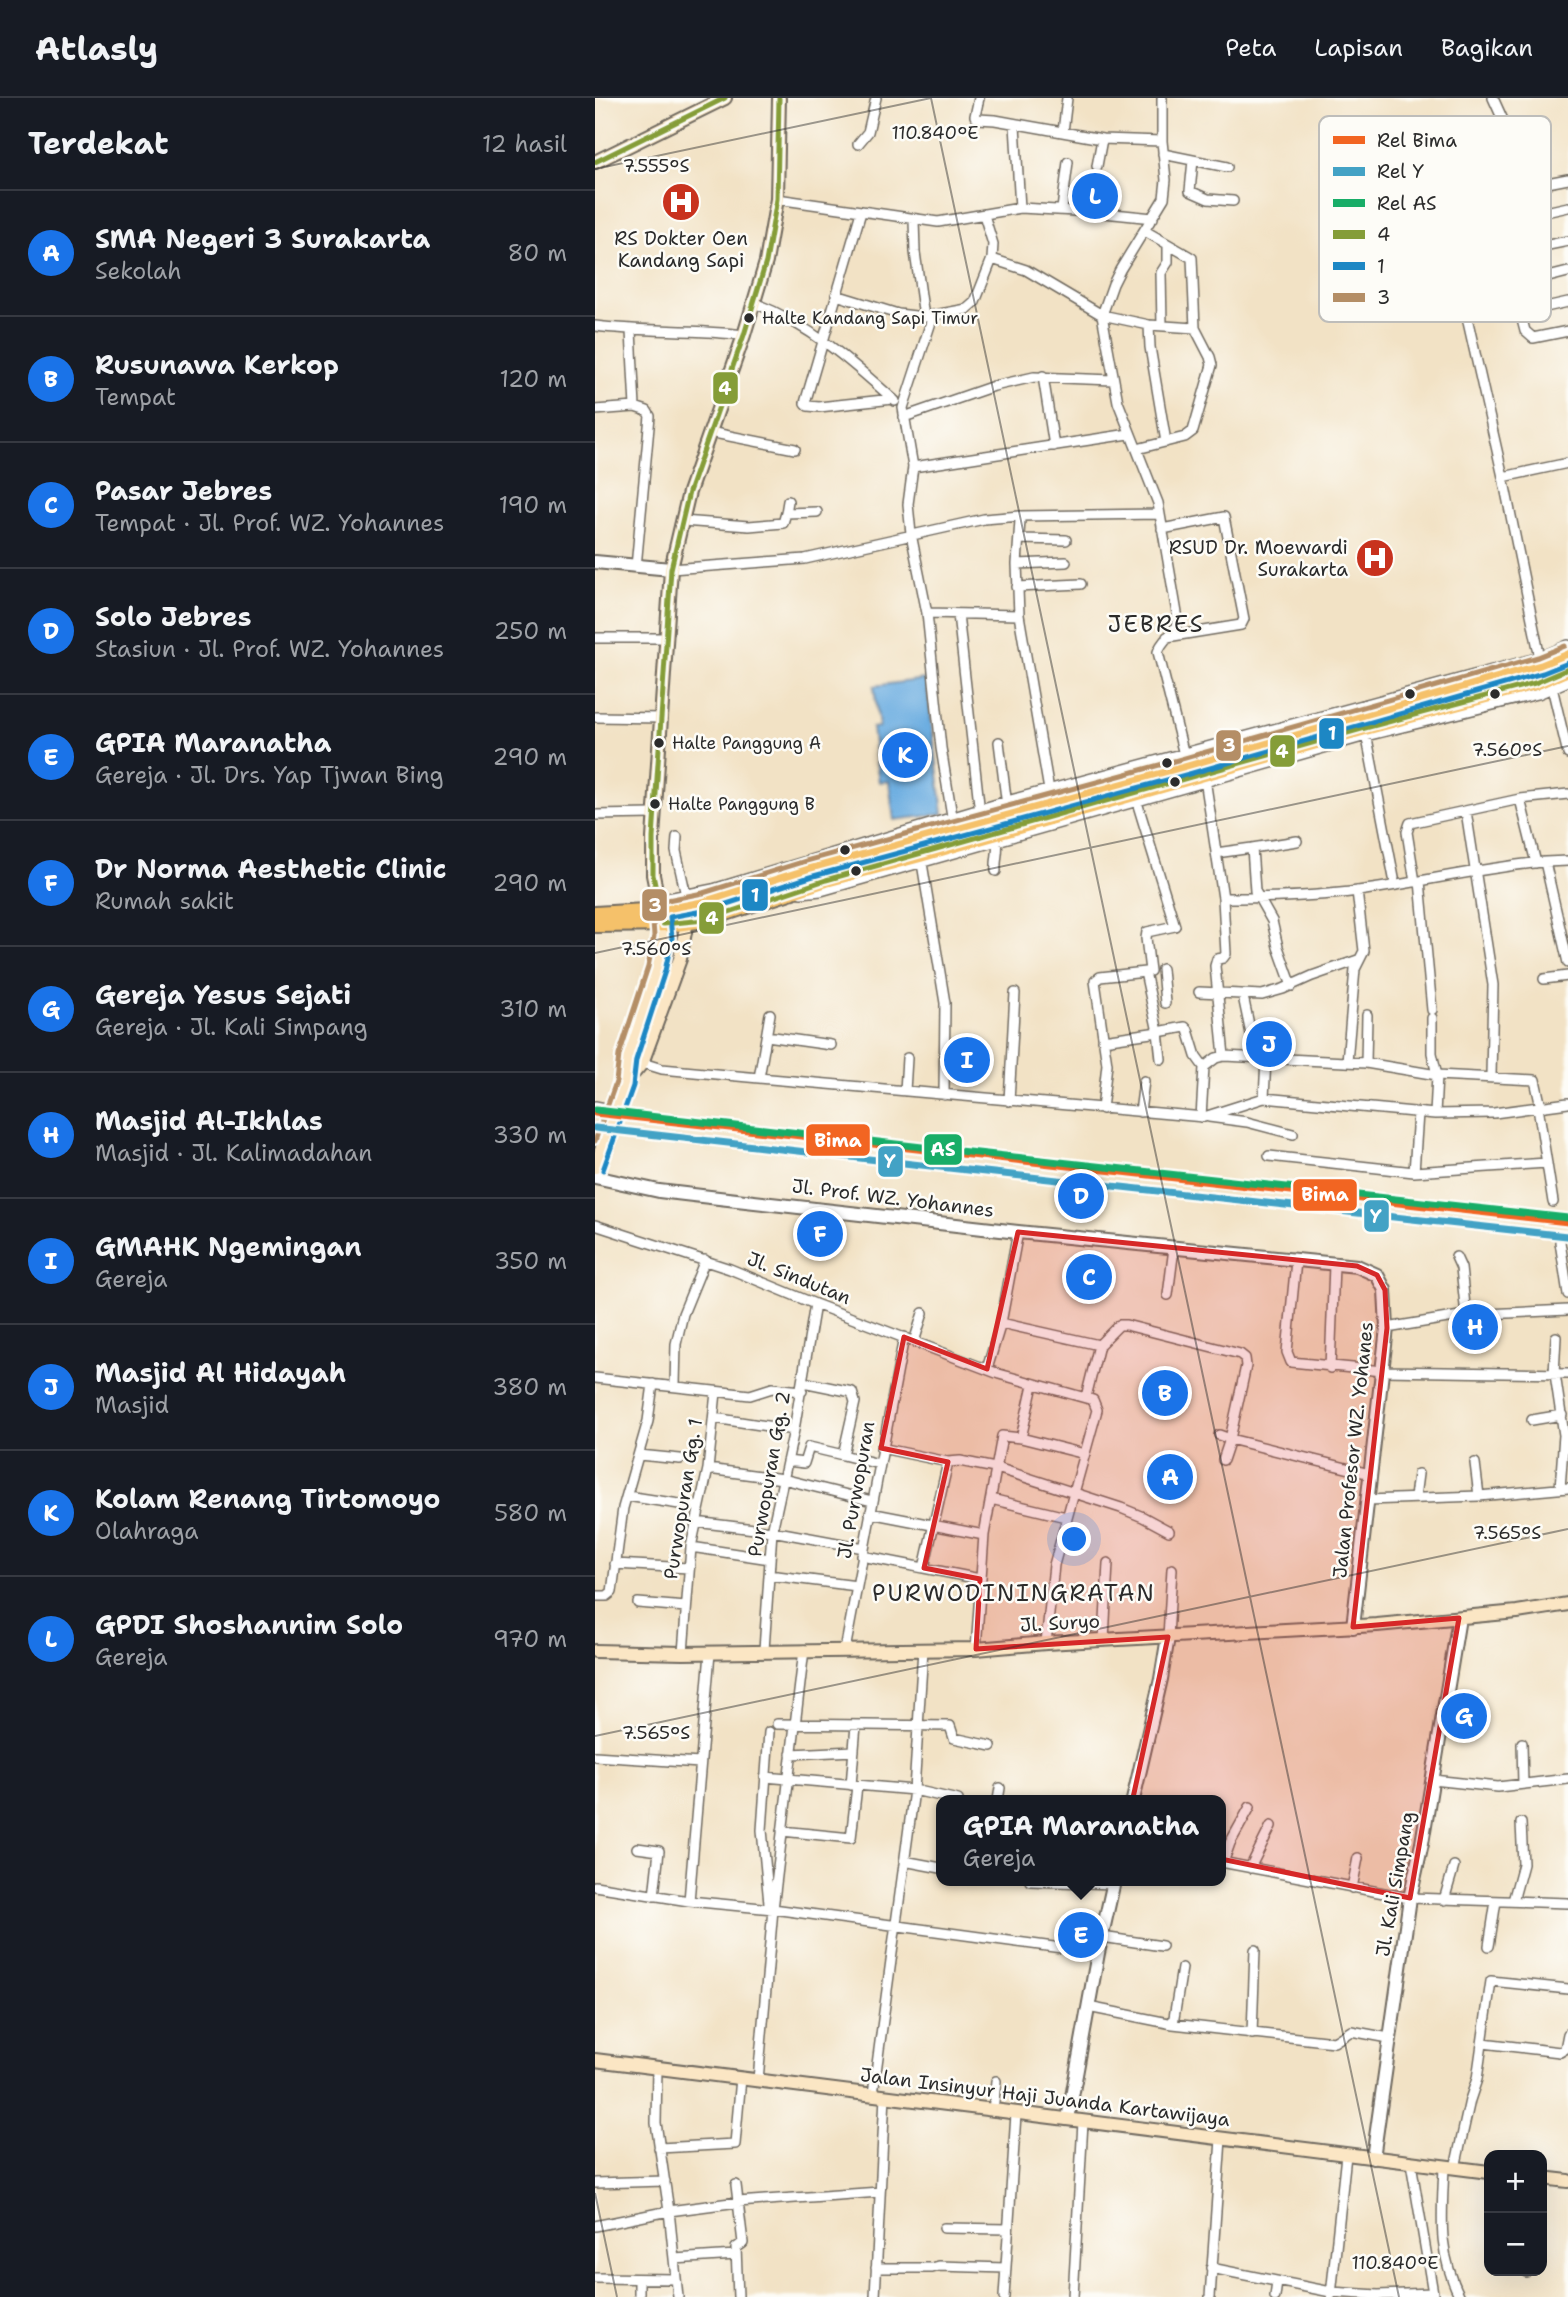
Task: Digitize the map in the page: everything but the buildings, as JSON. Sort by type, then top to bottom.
[{"type":"main road","points":[[595,162],[725,98]]},
{"type":"main road","points":[[625,1084],[625,1057],[656,968],[663,937],[661,911],[653,875],[654,814],[671,569],[682,521],[709,432],[754,303],[771,238],[777,199],[779,98]]},
{"type":"main road","points":[[595,914],[661,911],[688,923],[826,880],[921,859],[1568,654]]},
{"type":"main road","points":[[1360,722],[1551,684],[1568,669]]},
{"type":"main road","points":[[595,925],[661,911],[953,823],[1050,797],[1194,771]]},
{"type":"main road","points":[[745,884],[751,905]]},
{"type":"main road","points":[[595,1167],[601,1130],[615,1110],[625,1084],[642,1063],[680,959],[688,923],[687,901]]},
{"type":"main road","points":[[639,1020],[656,1027]]},
{"type":"main road","name":"Jl. Suryo","points":[[595,1651],[710,1653],[764,1650],[976,1649],[1353,1627],[1521,1612],[1568,1604]]},
{"type":"main road","name":"Jalan Insinyur Haji Juanda Kartawijaya","points":[[595,2060],[1484,2171]]},
{"type":"main road","points":[[1547,2179],[1568,2181]]},
{"type":"street","points":[[858,144],[867,132],[876,98]]},
{"type":"street","points":[[979,98],[976,118],[1102,139],[1162,141]]},
{"type":"street","points":[[1063,132],[1066,98]]},
{"type":"street","points":[[1161,98],[1166,192],[1161,206],[1112,284],[1102,315],[1118,402],[1155,492],[1178,619],[1174,631],[1165,638],[1158,652],[1216,853],[1223,898],[1226,954],[1216,961],[1224,1056]]},
{"type":"street","points":[[1493,98],[1501,116]]},
{"type":"street","points":[[1015,125],[1020,208]]},
{"type":"street","points":[[1097,166],[1102,139]]},
{"type":"street","points":[[1163,154],[1227,167]]},
{"type":"street","points":[[1193,160],[1190,191],[1208,199],[1233,201]]},
{"type":"street","points":[[1062,209],[1068,162]]},
{"type":"street","points":[[777,199],[938,222],[1020,208],[1062,209],[1153,218]]},
{"type":"street","points":[[861,212],[805,398],[806,405],[818,407],[893,399]]},
{"type":"street","points":[[837,295],[898,314],[929,317],[961,311],[972,305],[992,259],[993,244],[984,215]]},
{"type":"street","points":[[903,413],[929,317],[915,252],[914,220]]},
{"type":"street","points":[[1137,449],[1185,437],[1193,430],[1211,372],[1210,357],[1195,328],[1192,258],[1145,231]]},
{"type":"street","points":[[1161,326],[1161,273],[1168,262],[1168,245]]},
{"type":"street","points":[[992,259],[1026,270],[1102,315],[1149,325],[1195,328]]},
{"type":"street","points":[[1551,276],[1568,272]]},
{"type":"street","points":[[754,303],[795,321],[822,339],[893,399],[903,413],[913,467],[908,504],[911,534],[927,613],[941,748],[953,823]]},
{"type":"street","points":[[1468,322],[1540,661],[1568,645]]},
{"type":"street","points":[[1522,322],[1531,338],[1568,331]]},
{"type":"street","points":[[1149,325],[1150,347],[1166,442]]},
{"type":"street","points":[[595,326],[631,331],[744,334]]},
{"type":"street","points":[[631,331],[635,407]]},
{"type":"street","points":[[903,413],[1003,383],[1042,376],[1113,380]]},
{"type":"street","points":[[1042,376],[1054,446]]},
{"type":"street","points":[[595,410],[635,407],[647,411],[650,419],[636,567]]},
{"type":"street","points":[[709,432],[795,449]]},
{"type":"street","points":[[913,467],[1129,434]]},
{"type":"street","points":[[1503,477],[1568,463]]},
{"type":"street","points":[[682,521],[763,525],[783,523],[788,501]]},
{"type":"street","points":[[786,513],[817,512]]},
{"type":"street","points":[[595,562],[671,569],[805,559],[984,519],[1160,513]]},
{"type":"street","points":[[1162,529],[1224,517],[1244,620],[1241,625],[1165,638]]},
{"type":"street","points":[[1020,520],[1017,564],[1019,615],[1050,797]]},
{"type":"street","points":[[1019,538],[1066,540]]},
{"type":"street","points":[[1017,564],[1066,562]]},
{"type":"street","points":[[1017,587],[1081,584]]},
{"type":"street","points":[[927,613],[1019,615]]},
{"type":"street","points":[[958,614],[980,816]]},
{"type":"street","points":[[595,638],[666,638]]},
{"type":"street","points":[[1568,681],[1551,684],[1568,754]]},
{"type":"street","points":[[595,717],[661,718]]},
{"type":"street","points":[[944,1095],[945,1003],[921,859],[1137,802],[1194,771],[1360,722],[1394,878]]},
{"type":"street","points":[[999,742],[1008,808]]},
{"type":"street","points":[[1435,1114],[1437,1075],[1432,1052],[1432,1014],[1417,882],[1406,832],[1408,825],[1413,821],[1520,799],[1568,794]]},
{"type":"street","points":[[1520,799],[1568,963]]},
{"type":"street","points":[[1137,802],[1175,926],[1147,932],[1146,937],[1147,971],[1161,1059]]},
{"type":"street","points":[[1466,811],[1493,985],[1491,1076]]},
{"type":"street","points":[[595,816],[654,814]]},
{"type":"street","points":[[677,837],[676,852],[687,901]]},
{"type":"street","points":[[996,871],[999,851],[997,840]]},
{"type":"street","points":[[1216,853],[1297,841]]},
{"type":"street","points":[[1252,848],[1254,886],[1273,924],[1276,942],[1291,986]]},
{"type":"street","points":[[1223,898],[1357,891],[1474,871],[1568,861]]},
{"type":"street","points":[[1346,1062],[1353,985],[1358,960],[1364,951],[1357,891]]},
{"type":"street","points":[[1199,992],[1262,995],[1358,960]]},
{"type":"street","points":[[1102,1109],[1107,1065],[1097,979],[1166,968],[1165,1003]]},
{"type":"street","points":[[1544,979],[1568,976]]},
{"type":"street","points":[[1009,1101],[1014,993]]},
{"type":"street","points":[[1244,1001],[1256,1058]]},
{"type":"street","points":[[759,1078],[770,1014]]},
{"type":"street","points":[[1366,1063],[1367,1015]]},
{"type":"street","points":[[1103,1040],[1186,1028],[1196,1056],[1205,1067],[1203,1117]]},
{"type":"street","points":[[767,1036],[831,1045]]},
{"type":"street","points":[[1205,1067],[1216,1058],[1224,1056],[1366,1063],[1437,1075],[1535,1080],[1553,1202]]},
{"type":"street","points":[[625,1057],[662,1069],[1203,1117],[1247,1122],[1293,1133]]},
{"type":"street","points":[[905,1091],[907,1058]]},
{"type":"street","points":[[1264,1098],[1266,1059]]},
{"type":"street","points":[[1140,1112],[1144,1081]]},
{"type":"street","points":[[1203,1117],[1264,1098],[1418,1114],[1494,1112],[1568,1103]]},
{"type":"street","points":[[595,1106],[615,1110]]},
{"type":"street","points":[[1414,1172],[1418,1114]]},
{"type":"street","points":[[1269,1156],[1414,1172],[1547,1163]]},
{"type":"street","name":"Jl. Prof. WZ. Yohannes","points":[[601,1179],[682,1194],[1174,1248]]},
{"type":"street","name":"Jl. Sindutan","points":[[595,1225],[705,1260],[914,1342],[1033,1385],[1086,1397]]},
{"type":"street","points":[[987,1368],[1001,1323],[1018,1232]]},
{"type":"street","points":[[1560,1242],[1568,1294]]},
{"type":"street","points":[[1168,1295],[1174,1248]]},
{"type":"street","name":"Jalan Profesor WZ. Yohanes","points":[[1174,1248],[1357,1266],[1377,1275],[1385,1290],[1387,1328],[1383,1371],[1353,1627]]},
{"type":"street","points":[[1457,1257],[1461,1268],[1466,1315]]},
{"type":"street","points":[[675,1385],[676,1344],[680,1324],[705,1260]]},
{"type":"street","points":[[1296,1261],[1287,1356],[1291,1362],[1330,1368],[1383,1371],[1568,1374]]},
{"type":"street","points":[[1330,1368],[1334,1265]]},
{"type":"street","name":"Purwopuran Gg. 2","points":[[764,1650],[772,1531],[794,1430],[815,1304]]},
{"type":"street","points":[[1387,1328],[1466,1315],[1568,1310]]},
{"type":"street","points":[[914,1342],[923,1313]]},
{"type":"street","points":[[1001,1323],[1098,1345]]},
{"type":"street","points":[[1046,1643],[1054,1565],[1097,1410],[1093,1400],[1086,1397],[1098,1345],[1107,1339],[1116,1327],[1126,1325],[1243,1355],[1246,1366],[1223,1460]]},
{"type":"street","points":[[1367,1500],[1479,1496],[1564,1488],[1562,1415],[1555,1374],[1556,1337]]},
{"type":"street","name":"Jl. Purwopuran","points":[[845,1650],[881,1448],[904,1338]]},
{"type":"street","points":[[595,1378],[750,1395],[772,1388],[802,1386],[850,1391],[854,1394],[843,1455]]},
{"type":"street","points":[[595,1596],[611,1594],[620,1523],[648,1421],[653,1384]]},
{"type":"street","points":[[1021,1438],[1033,1385]]},
{"type":"street","name":"Purwopuran Gg. 1","points":[[683,1653],[691,1547],[708,1469],[716,1392]]},
{"type":"street","points":[[1532,1420],[1562,1415]]},
{"type":"street","points":[[713,1418],[794,1430]]},
{"type":"street","points":[[1219,1435],[1370,1474]]},
{"type":"street","points":[[976,1649],[984,1535],[1002,1436],[1085,1454]]},
{"type":"street","points":[[787,1461],[804,1463],[809,1447],[879,1464]]},
{"type":"street","points":[[881,1448],[948,1462],[995,1466],[1076,1487],[1169,1531]]},
{"type":"street","points":[[639,1455],[680,1459]]},
{"type":"street","points":[[925,1567],[948,1462]]},
{"type":"street","points":[[1475,1463],[1479,1496]]},
{"type":"street","points":[[708,1469],[783,1479],[872,1501]]},
{"type":"street","points":[[1415,1497],[1418,1474]]},
{"type":"street","points":[[627,1496],[699,1507]]},
{"type":"street","points":[[991,1499],[1066,1517]]},
{"type":"street","points":[[870,1513],[984,1535]]},
{"type":"street","points":[[695,1522],[772,1531],[980,1579]]},
{"type":"street","points":[[691,1547],[770,1559]]},
{"type":"street","points":[[1104,1640],[1108,1563]]},
{"type":"street","points":[[615,1564],[689,1568]]},
{"type":"street","points":[[1134,1795],[1161,1679],[1168,1637],[1172,1569]]},
{"type":"street","points":[[769,1575],[856,1586]]},
{"type":"street","points":[[638,1603],[686,1607]]},
{"type":"street","name":"Jl. Kali Simpang","points":[[1373,2158],[1410,1898],[1433,1780],[1459,1618]]},
{"type":"street","points":[[875,2297],[880,2192],[879,2095],[896,1926],[914,1790],[923,1649]]},
{"type":"street","points":[[758,2080],[771,1908],[804,1650]]},
{"type":"street","points":[[689,1901],[710,1653]]},
{"type":"street","points":[[777,1724],[950,1726],[954,1738],[991,1746]]},
{"type":"street","points":[[782,1831],[850,1839],[856,1725]]},
{"type":"street","points":[[769,1732],[762,1830],[771,1908]]},
{"type":"street","points":[[1522,1743],[1523,1784]]},
{"type":"street","points":[[791,1754],[854,1751]]},
{"type":"street","points":[[595,1756],[699,1763]]},
{"type":"street","points":[[765,1777],[914,1790],[936,1795]]},
{"type":"street","points":[[1433,1780],[1498,1787],[1568,1779]]},
{"type":"street","points":[[999,1795],[1000,1788]]},
{"type":"street","points":[[1226,1853],[1250,1807]]},
{"type":"street","points":[[1513,1901],[1523,1864],[1521,1823]]},
{"type":"street","points":[[1250,1868],[1271,1826]]},
{"type":"street","points":[[637,1848],[659,1851],[654,1896]]},
{"type":"street","points":[[1352,1888],[1358,1858]]},
{"type":"street","points":[[905,1861],[936,1867]]},
{"type":"street","points":[[1226,1864],[1410,1898],[1568,1903]]},
{"type":"street","points":[[1444,1900],[1454,1866]]},
{"type":"street","points":[[595,1886],[689,1901],[771,1908],[1098,1953]]},
{"type":"street","points":[[1067,2119],[1113,1886]]},
{"type":"street","points":[[1489,1946],[1496,1901]]},
{"type":"street","points":[[1102,1937],[1162,1946]]},
{"type":"street","points":[[1252,2034],[1255,1950]]},
{"type":"street","points":[[1173,2024],[1182,1968]]},
{"type":"street","points":[[1459,2297],[1448,2271],[1442,2245],[1450,2168],[1477,2078],[1491,1981],[1568,1989]]},
{"type":"street","points":[[1088,2007],[1173,2024],[1252,2034],[1334,2042],[1351,2031],[1389,2038]]},
{"type":"street","points":[[1483,2043],[1560,2052],[1565,2049],[1568,2034]]},
{"type":"street","points":[[657,2068],[656,2123],[678,2297]]},
{"type":"street","points":[[659,2148],[735,2144],[741,2078]]},
{"type":"street","points":[[993,2111],[996,2081]]},
{"type":"street","points":[[1004,2297],[1016,2114]]},
{"type":"street","points":[[1073,2297],[1083,2122]]},
{"type":"street","points":[[1210,2297],[1221,2139]]},
{"type":"street","points":[[1331,2295],[1346,2155]]},
{"type":"street","points":[[1211,2268],[1331,2295],[1434,2295],[1411,2163]]},
{"type":"street","points":[[595,2183],[664,2180]]},
{"type":"street","points":[[735,2297],[737,2247],[743,2245],[736,2185]]},
{"type":"street","points":[[595,2226],[669,2211],[738,2202],[880,2192]]},
{"type":"street","points":[[944,2228],[1008,2229]]},
{"type":"street","points":[[674,2259],[736,2255]]},
{"type":"street","points":[[876,2268],[1005,2267]]},
{"type":"street","points":[[595,2278],[676,2279]]},
{"type":"street","points":[[639,2279],[639,2297]]},
{"type":"street","points":[[1275,2297],[1277,2282]]},
{"type":"highlighted area","points":[[1018,1232],[1357,1266],[1377,1275],[1385,1290],[1387,1328],[1353,1627],[1459,1618],[1410,1898],[1124,1839],[1168,1637],[976,1649],[980,1579],[924,1568],[948,1462],[881,1448],[904,1337],[987,1369]]},
{"type":"water","points":[[926,679],[943,814],[894,820],[889,781],[879,782],[872,728],[879,727],[874,686]]},
{"type":"rail line","name":"AS","points":[[596,1110],[1568,1218]]},
{"type":"rail line","name":"Bima","points":[[595,1113],[1568,1222]]},
{"type":"rail line","name":"Y","points":[[595,1128],[1567,1236]]},
{"type":"transit line","name":"4","points":[[595,162],[725,98]]},
{"type":"transit line","name":"4","points":[[779,98],[777,199],[766,262],[744,335],[689,492],[671,569],[653,838],[653,875],[663,924],[705,920],[826,880],[1365,728],[1535,683],[1568,669]]},
{"type":"transit line","name":"3","points":[[595,1141],[616,1082],[619,1055],[648,967],[654,936],[652,909],[657,902],[703,893],[806,861],[1185,758],[1538,657],[1565,646]]},
{"type":"transit line","name":"1","points":[[603,1170],[633,1086],[636,1060],[665,971],[672,938],[670,917],[708,910],[810,877],[1189,774],[1543,673],[1568,663]]},
{"type":"place","name":"GPDI Shoshannim Solo","points":[[1095,196]]},
{"type":"place","name":"RS Dokter Oen Kandang Sapi","points":[[681,202]]},
{"type":"place","name":"Halte Kandang Sapi Timur","points":[[749,318]]},
{"type":"place","name":"RSUD Dr. Moewardi Surakarta","points":[[1375,558]]},
{"type":"place","name":"Halte Panggung A","points":[[659,743]]},
{"type":"place","name":"Kolam Renang Tirtomoyo","points":[[905,755]]},
{"type":"place","name":"Halte Panggung B","points":[[655,804]]},
{"type":"place","name":"Masjid Al Hidayah","points":[[1269,1044]]},
{"type":"place","name":"GMAHK Ngemingan","points":[[967,1060]]},
{"type":"place","name":"Solo Jebres","points":[[1081,1196]]},
{"type":"place","name":"Dr Norma Aesthetic Clinic","points":[[820,1234]]},
{"type":"place","name":"Pasar Jebres","points":[[1089,1277]]},
{"type":"place","name":"Masjid Al-Ikhlas","points":[[1475,1327]]},
{"type":"place","name":"Rusunawa Kerkop","points":[[1165,1393]]},
{"type":"place","name":"SMA Negeri 3 Surakarta","points":[[1170,1477]]},
{"type":"place","name":"Gereja Yesus Sejati","points":[[1464,1716]]},
{"type":"place","name":"GPIA Maranatha","points":[[1081,1935]]},
{"type":"district","name":"JEBRES","points":[[1156,624]]},
{"type":"district","name":"PURWODININGRATAN","points":[[1014,1593]]}]
